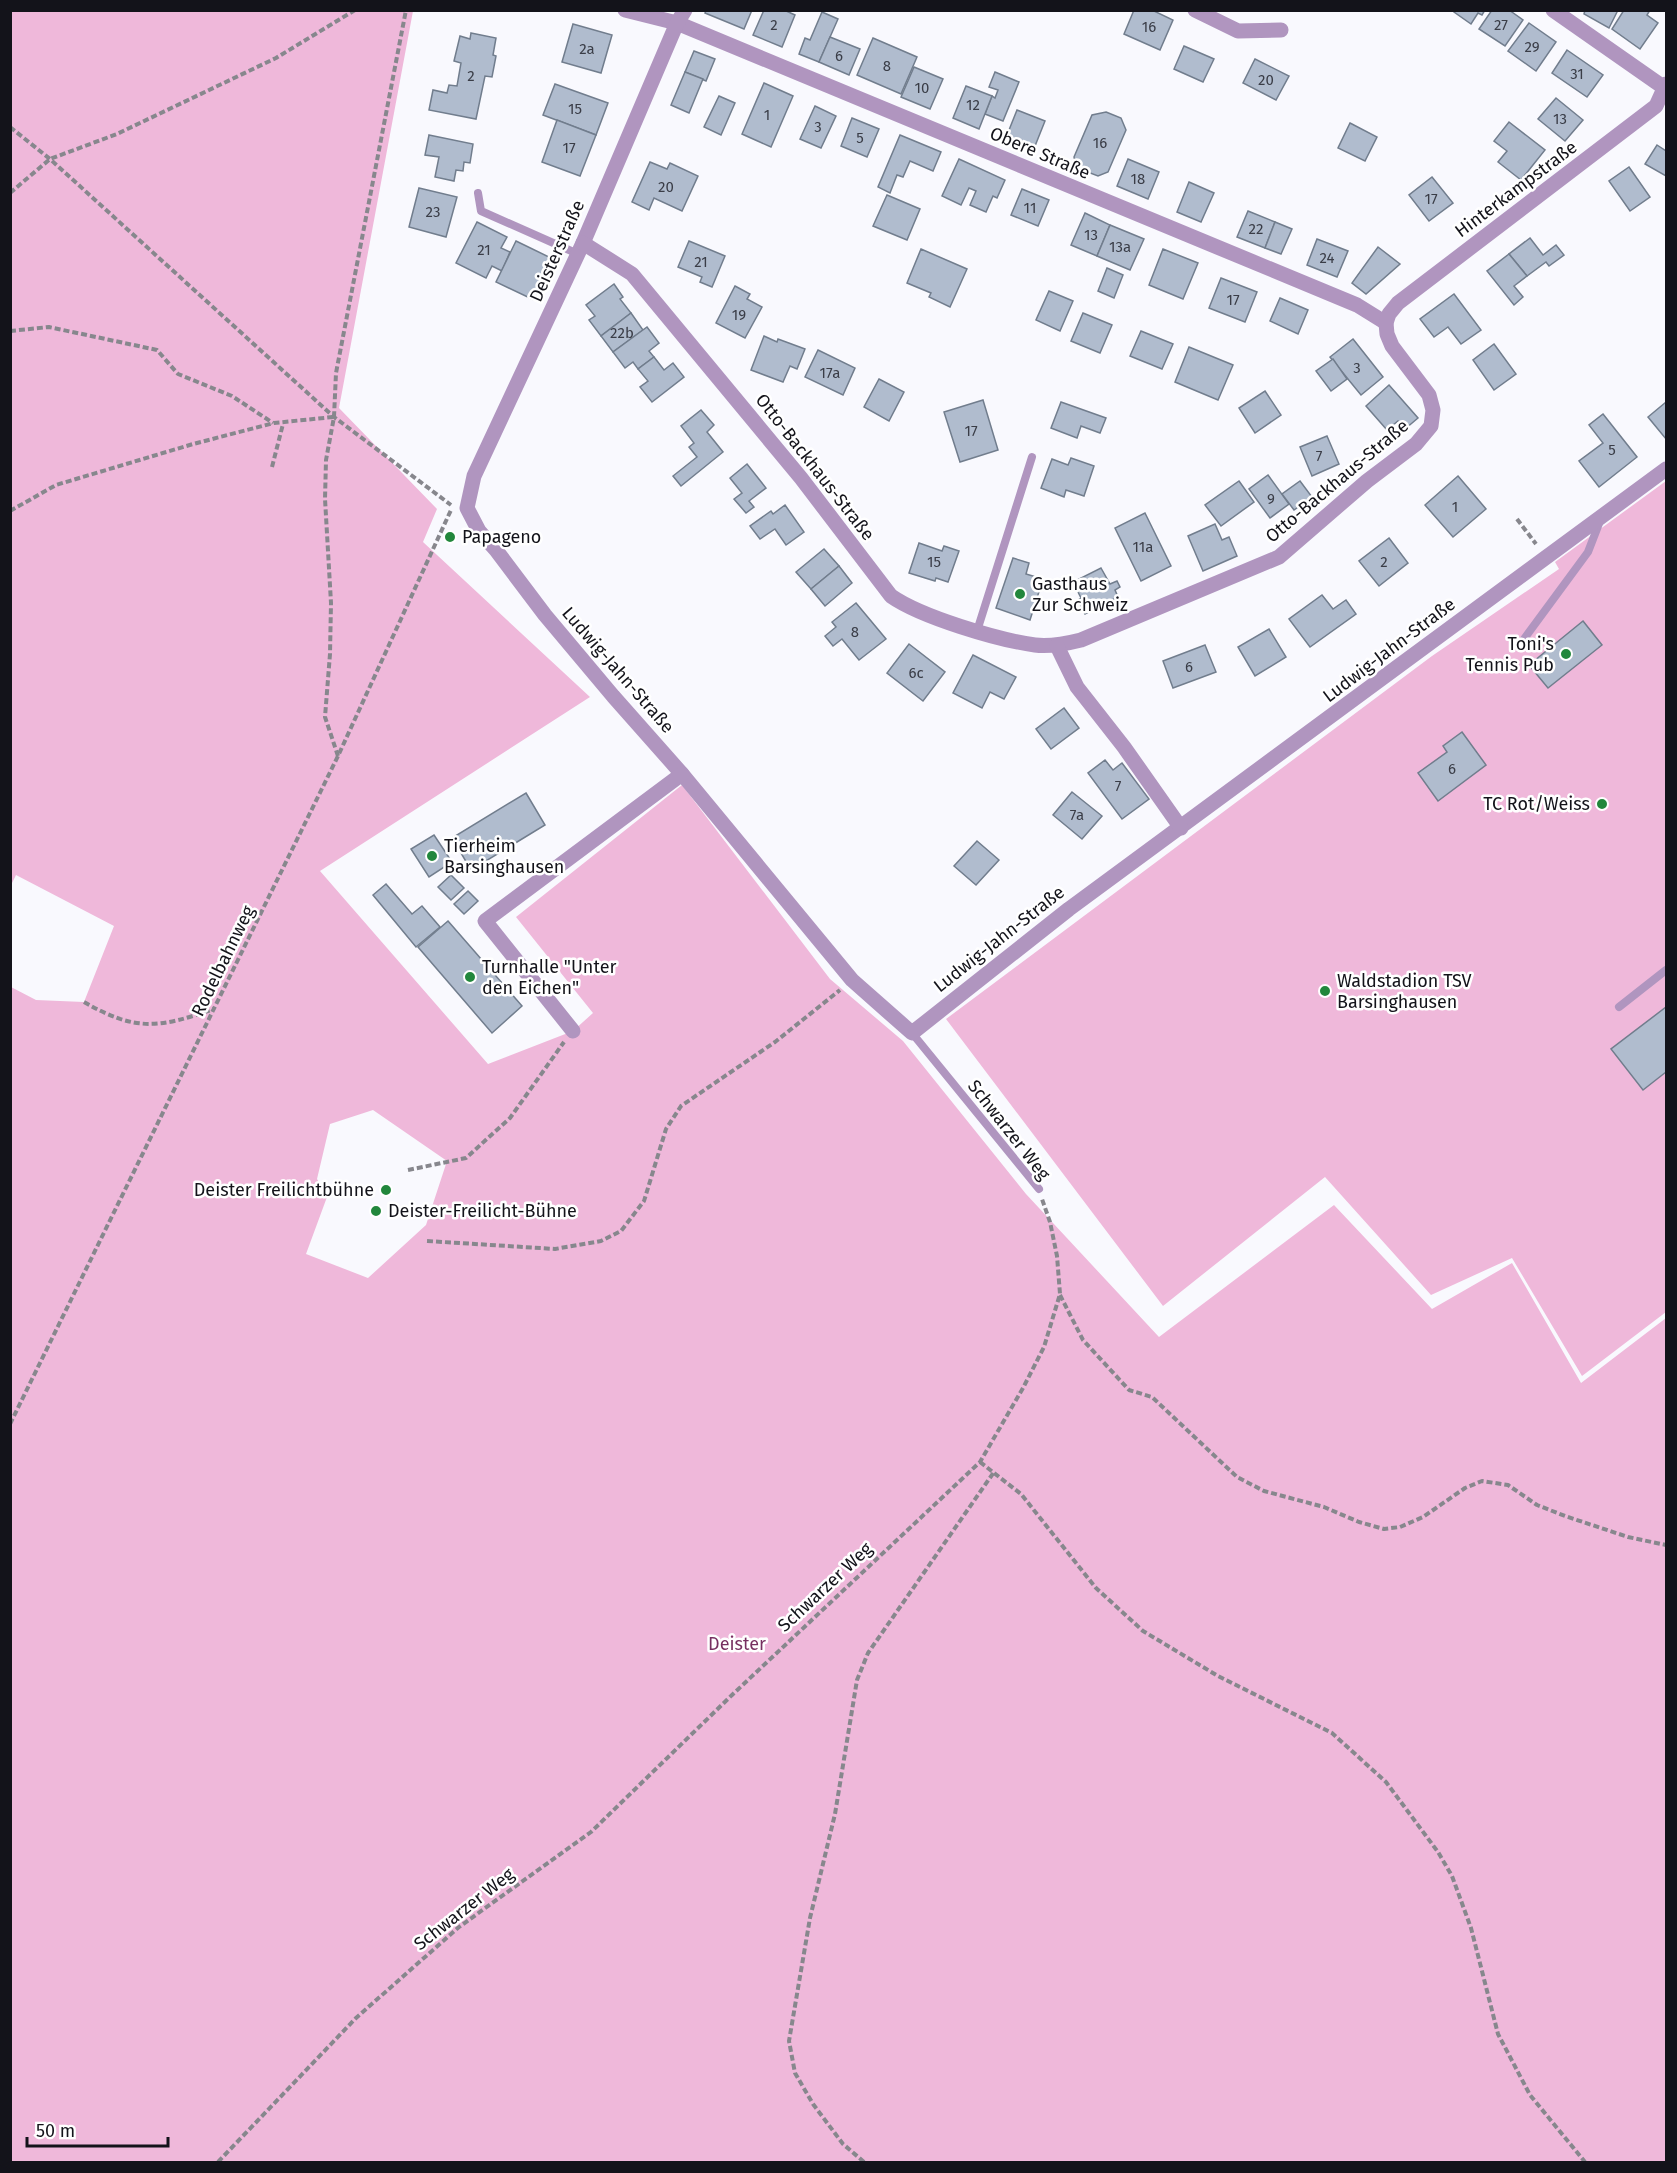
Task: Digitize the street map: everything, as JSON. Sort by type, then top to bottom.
[{"type":"street","name":"Obere Straße","points":[[625,10],[681,17],[1357,305],[1386,323]]},
{"type":"street","points":[[1195,10],[1238,31],[1281,30]]},
{"type":"street","points":[[1553,10],[1666,87]]},
{"type":"street","name":"Deisterstraße","points":[[460,507],[580,249],[681,17]]},
{"type":"street","name":"Hinterkampstraße","points":[[1386,323],[1389,314],[1398,303],[1656,106],[1666,87]]},
{"type":"street","name":"Otto-Backhaus-Straße","points":[[580,249],[632,274],[801,477],[891,596],[905,606],[977,631],[1035,645],[1057,646],[1080,640],[1279,557],[1367,482],[1416,444],[1431,426],[1434,410],[1430,395],[1392,346],[1387,334],[1386,323]]},
{"type":"street","name":"Ludwig-Jahn-Straße","points":[[460,507],[545,615],[682,774],[852,980],[912,1033],[1069,909],[1666,470]]},
{"type":"street","points":[[1057,646],[1077,687],[1124,747],[1181,828]]},
{"type":"street","points":[[573,1031],[485,921],[682,774]]},
{"type":"lane","points":[[478,193],[481,211],[580,249]]},
{"type":"lane","points":[[977,631],[1032,457]]},
{"type":"lane","points":[[1524,639],[1588,552],[1601,517]]},
{"type":"lane","points":[[1619,1007],[1666,970]]},
{"type":"lane","name":"Schwarzer Weg","points":[[912,1033],[1039,1189]]},
{"type":"path","points":[[10,193],[50,159],[117,134],[276,58],[355,10]]},
{"type":"path","points":[[338,756],[326,717],[331,603],[325,499],[326,460],[334,417],[336,373],[406,10]]},
{"type":"path","points":[[10,127],[50,159],[334,417],[460,507]]},
{"type":"path","points":[[10,331],[49,327],[157,350],[178,374],[232,396],[274,423]]},
{"type":"path","points":[[10,510],[56,485],[193,444],[274,423],[334,417]]},
{"type":"path","points":[[272,467],[282,424]]},
{"type":"path","name":"Rodelbahnweg","points":[[10,1424],[460,507]]},
{"type":"path","points":[[1516,519],[1546,557]]},
{"type":"path","points":[[427,1241],[555,1249],[601,1241],[621,1231],[644,1201],[666,1129],[681,1106],[814,1013],[852,980]]},
{"type":"path","points":[[84,1002],[109,1016],[145,1025],[177,1021],[215,1008]]},
{"type":"path","points":[[408,1170],[466,1158],[510,1118],[573,1031]]},
{"type":"path","name":"Schwarzer Weg","points":[[218,2163],[356,2018],[459,1927],[591,1832],[732,1695],[980,1462],[1044,1347],[1060,1294],[1057,1256],[1050,1222],[1039,1189]]},
{"type":"path","points":[[1060,1294],[1083,1340],[1129,1390],[1152,1397],[1237,1477],[1264,1491],[1324,1507],[1359,1522],[1384,1529],[1400,1527],[1423,1517],[1465,1488],[1482,1481],[1508,1485],[1537,1505],[1565,1516],[1628,1537],[1666,1545]]},
{"type":"path","points":[[980,1462],[1021,1494],[1096,1588],[1143,1631],[1218,1676],[1332,1733],[1386,1782],[1438,1852],[1452,1876],[1471,1928],[1498,2034],[1519,2075],[1530,2095],[1585,2163]]},
{"type":"path","points":[[864,2163],[837,2136],[813,2104],[795,2073],[789,2041],[810,1918],[835,1814],[857,1680],[868,1653],[994,1472]]},
{"type":"green space","name":"Deister","points":[[11,11],[413,11],[339,408],[437,509],[423,542],[590,697],[320,871],[488,1064],[573,1031],[593,1013],[516,917],[682,785],[830,979],[903,1041],[1026,1194],[1159,1337],[1334,1205],[1432,1309],[1512,1263],[1581,1383],[1666,1318],[1666,2162],[11,2162],[11,987],[36,1000],[84,1002],[114,926],[16,875],[11,885]],"holes":[[[373,1110],[447,1161],[426,1225],[368,1278],[306,1254],[327,1197],[317,1179],[330,1124]]]},
{"type":"green space","name":"Waldstadion TSV Barsinghausen","points":[[1666,481],[1666,1312],[1582,1376],[1512,1258],[1431,1295],[1325,1177],[1163,1306],[946,1019],[1432,656],[1559,569],[1555,562]]},
{"type":"building","points":[[706,10],[752,10],[744,29],[705,13]]},
{"type":"building","points":[[764,10],[784,10],[795,15],[782,47],[753,35]]},
{"type":"building","points":[[1134,10],[1152,10],[1173,20],[1160,50],[1124,34]]},
{"type":"building","points":[[1455,10],[1485,10],[1482,15],[1478,13],[1471,24],[1454,12]]},
{"type":"building","points":[[1492,10],[1509,10],[1523,20],[1505,46],[1479,29]]},
{"type":"building","points":[[1585,10],[1618,10],[1609,28],[1584,14]]},
{"type":"building","points":[[1624,10],[1650,10],[1647,15],[1658,23],[1640,49],[1612,29]]},
{"type":"building","points":[[822,12],[838,19],[819,62],[799,54],[805,38],[810,40]]},
{"type":"building","points":[[1529,23],[1556,42],[1536,71],[1508,51]]},
{"type":"building","points":[[573,24],[612,35],[601,73],[562,62]]},
{"type":"building","points":[[471,33],[496,38],[493,55],[496,56],[492,77],[485,76],[476,119],[429,110],[433,90],[447,93],[449,85],[457,86],[461,63],[454,61],[460,36],[470,39]]},
{"type":"building","points":[[830,37],[860,49],[849,75],[819,62]]},
{"type":"building","points":[[873,38],[917,57],[901,94],[857,75]]},
{"type":"building","points":[[1184,46],[1214,59],[1203,82],[1174,69]]},
{"type":"building","points":[[1567,50],[1603,75],[1587,97],[1552,73]]},
{"type":"building","points":[[694,51],[715,59],[706,81],[685,72]]},
{"type":"building","points":[[1255,59],[1289,76],[1276,100],[1243,83]]},
{"type":"building","points":[[914,67],[943,79],[930,109],[901,97]]},
{"type":"building","points":[[685,72],[703,79],[689,113],[671,105]]},
{"type":"building","points":[[995,72],[1019,82],[1003,121],[985,114],[992,96],[995,98],[998,90],[989,87]]},
{"type":"building","points":[[764,83],[793,96],[771,147],[742,134]]},
{"type":"building","points":[[555,84],[608,103],[596,135],[543,115]]},
{"type":"building","points":[[966,86],[992,96],[979,129],[953,118]]},
{"type":"building","points":[[719,96],[735,103],[721,135],[704,127]]},
{"type":"building","points":[[1556,98],[1583,120],[1565,141],[1538,119]]},
{"type":"building","points":[[815,106],[836,116],[821,148],[800,139]]},
{"type":"building","points":[[1017,110],[1045,121],[1033,151],[1005,140]]},
{"type":"building","points":[[1106,112],[1121,118],[1126,130],[1108,172],[1098,176],[1077,168],[1074,157],[1092,115]]},
{"type":"building","points":[[852,118],[879,129],[867,157],[841,146]]},
{"type":"building","points":[[557,120],[596,135],[580,176],[542,162]]},
{"type":"building","points":[[1509,122],[1545,150],[1521,180],[1498,162],[1507,151],[1494,141]]},
{"type":"building","points":[[1350,123],[1377,137],[1365,161],[1338,148]]},
{"type":"building","points":[[429,135],[473,144],[470,163],[464,162],[463,171],[456,170],[454,181],[435,177],[439,157],[425,155]]},
{"type":"building","points":[[900,135],[941,152],[933,171],[910,161],[903,177],[897,175],[890,193],[878,187]]},
{"type":"building","points":[[1657,145],[1666,151],[1666,176],[1645,164]]},
{"type":"building","points":[[959,159],[1005,180],[997,198],[993,196],[986,212],[970,205],[976,191],[969,188],[961,205],[942,196]]},
{"type":"building","points":[[1128,159],[1159,172],[1148,199],[1117,186]]},
{"type":"building","points":[[650,162],[667,169],[670,163],[698,176],[682,211],[654,198],[649,210],[632,202]]},
{"type":"building","points":[[1629,167],[1650,197],[1630,211],[1609,181]]},
{"type":"building","points":[[1432,177],[1453,203],[1429,221],[1409,195]]},
{"type":"building","points":[[1189,182],[1214,193],[1201,222],[1177,212]]},
{"type":"building","points":[[419,188],[457,197],[446,237],[409,227]]},
{"type":"building","points":[[1022,189],[1049,200],[1038,226],[1011,215]]},
{"type":"building","points":[[887,195],[920,209],[907,240],[873,226]]},
{"type":"building","points":[[1248,211],[1275,222],[1265,248],[1237,237]]},
{"type":"building","points":[[1085,213],[1110,225],[1097,256],[1071,245]]},
{"type":"building","points":[[477,222],[507,237],[501,248],[510,252],[502,271],[492,266],[486,278],[456,263]]},
{"type":"building","points":[[1275,222],[1292,229],[1281,254],[1265,248]]},
{"type":"building","points":[[1110,225],[1144,239],[1130,270],[1097,256]]},
{"type":"building","points":[[1530,238],[1543,255],[1556,245],[1564,255],[1549,266],[1546,262],[1527,276],[1509,254]]},
{"type":"building","points":[[1317,239],[1348,251],[1337,277],[1307,265]]},
{"type":"building","points":[[516,241],[553,259],[534,300],[496,282]]},
{"type":"building","points":[[689,241],[725,256],[712,287],[700,282],[702,277],[678,267]]},
{"type":"building","points":[[1378,247],[1400,264],[1366,294],[1352,283]]},
{"type":"building","points":[[921,249],[967,269],[950,307],[929,297],[931,293],[907,283]]},
{"type":"building","points":[[1163,249],[1198,263],[1183,299],[1149,285]]},
{"type":"building","points":[[1509,254],[1527,276],[1514,286],[1523,297],[1514,305],[1487,271]]},
{"type":"building","points":[[1107,268],[1123,275],[1114,298],[1098,291]]},
{"type":"building","points":[[1221,278],[1257,292],[1245,322],[1209,308]]},
{"type":"building","points":[[614,284],[623,297],[620,299],[631,313],[601,336],[589,320],[595,316],[586,305]]},
{"type":"building","points":[[735,286],[750,294],[747,299],[762,307],[745,338],[716,323]]},
{"type":"building","points":[[1049,291],[1073,301],[1060,331],[1036,320]]},
{"type":"building","points":[[1454,294],[1481,330],[1461,344],[1448,327],[1434,337],[1420,319]]},
{"type":"building","points":[[1280,298],[1308,310],[1298,334],[1270,321]]},
{"type":"building","points":[[631,313],[643,330],[613,352],[601,336]]},
{"type":"building","points":[[1083,313],[1112,325],[1100,353],[1071,341]]},
{"type":"building","points":[[647,327],[659,343],[649,351],[654,357],[638,369],[633,362],[625,368],[613,352]]},
{"type":"building","points":[[1141,331],[1173,344],[1162,369],[1130,356]]},
{"type":"building","points":[[764,336],[805,349],[797,369],[790,366],[783,382],[751,370]]},
{"type":"building","points":[[1353,339],[1383,377],[1361,395],[1330,357]]},
{"type":"building","points":[[1494,344],[1516,374],[1494,390],[1473,360]]},
{"type":"building","points":[[1189,347],[1233,365],[1218,400],[1175,382]]},
{"type":"building","points":[[818,350],[855,368],[843,395],[805,377]]},
{"type":"building","points":[[654,357],[664,370],[673,363],[684,377],[652,402],[640,387],[648,381],[638,369]]},
{"type":"building","points":[[1333,359],[1347,379],[1331,391],[1316,371]]},
{"type":"building","points":[[879,379],[904,392],[889,421],[864,407]]},
{"type":"building","points":[[1389,385],[1418,418],[1405,429],[1398,421],[1387,430],[1366,406]]},
{"type":"building","points":[[1265,391],[1281,415],[1255,433],[1239,408]]},
{"type":"building","points":[[983,400],[998,450],[960,462],[944,412]]},
{"type":"building","points":[[1061,402],[1106,418],[1100,433],[1081,426],[1077,438],[1051,428]]},
{"type":"building","points":[[1666,402],[1666,439],[1648,417]]},
{"type":"building","points":[[701,410],[714,425],[707,432],[723,452],[681,486],[673,476],[697,457],[689,447],[694,443],[681,426]]},
{"type":"building","points":[[1603,414],[1637,457],[1599,487],[1579,461],[1603,443],[1589,425]]},
{"type":"building","points":[[1327,436],[1339,464],[1312,476],[1300,447]]},
{"type":"building","points":[[1071,458],[1094,466],[1084,496],[1066,490],[1064,497],[1041,488],[1052,459],[1068,465]]},
{"type":"building","points":[[747,464],[766,488],[749,501],[754,507],[746,513],[734,499],[742,493],[730,478]]},
{"type":"building","points":[[1268,475],[1289,504],[1270,518],[1249,489]]},
{"type":"building","points":[[1458,476],[1486,509],[1453,537],[1425,505]]},
{"type":"building","points":[[1239,481],[1254,502],[1221,526],[1205,505]]},
{"type":"building","points":[[1300,481],[1312,497],[1294,510],[1282,494]]},
{"type":"building","points":[[785,505],[804,532],[786,545],[775,529],[760,539],[750,526],[771,511],[773,514]]},
{"type":"building","points":[[1145,513],[1171,566],[1141,581],[1115,528]]},
{"type":"building","points":[[1215,524],[1222,540],[1229,537],[1237,556],[1203,571],[1188,536]]},
{"type":"building","points":[[1389,538],[1408,563],[1379,586],[1359,561]]},
{"type":"building","points":[[919,543],[942,551],[944,546],[959,551],[948,582],[936,578],[935,581],[909,573]]},
{"type":"building","points":[[824,549],[839,566],[811,589],[796,572]]},
{"type":"building","name":"Gasthaus Zur Schweiz","points":[[1013,558],[1029,563],[1026,574],[1043,579],[1030,620],[996,608]]},
{"type":"building","points":[[839,566],[852,583],[825,606],[811,589]]},
{"type":"building","points":[[1101,568],[1110,584],[1117,581],[1120,587],[1115,590],[1118,597],[1085,614],[1078,600],[1081,598],[1073,582]]},
{"type":"building","points":[[1322,595],[1333,609],[1346,600],[1356,614],[1310,647],[1289,619]]},
{"type":"building","points":[[856,603],[886,639],[859,660],[842,639],[833,646],[825,636],[836,627],[832,622]]},
{"type":"building","points":[[1583,621],[1602,645],[1548,688],[1529,665]]},
{"type":"building","points":[[1269,629],[1286,657],[1255,676],[1238,647]]},
{"type":"building","points":[[909,644],[945,672],[923,701],[887,673]]},
{"type":"building","points":[[1205,645],[1216,672],[1173,688],[1163,661]]},
{"type":"building","points":[[973,655],[1016,677],[1004,699],[990,692],[982,708],[953,693]]},
{"type":"building","points":[[1064,708],[1079,728],[1051,749],[1036,729]]},
{"type":"building","points":[[1462,732],[1486,765],[1438,801],[1418,773],[1447,752],[1443,746]]},
{"type":"building","points":[[1105,760],[1113,770],[1122,763],[1149,799],[1122,819],[1088,773]]},
{"type":"building","points":[[1072,792],[1102,816],[1082,839],[1053,815]]},
{"type":"building","points":[[526,793],[545,825],[471,870],[452,838]]},
{"type":"building","name":"Tierheim Barsinghausen","points":[[434,835],[452,862],[429,877],[411,849]]},
{"type":"building","points":[[977,841],[999,860],[976,885],[954,866]]},
{"type":"building","points":[[451,875],[464,888],[451,900],[438,887]]},
{"type":"building","points":[[386,884],[412,914],[422,906],[440,927],[416,947],[373,895]]},
{"type":"building","points":[[468,891],[478,901],[464,914],[454,904]]},
{"type":"building","name":"Turnhalle \"Unter den Eichen\"","points":[[448,921],[522,1006],[492,1033],[418,947]]},
{"type":"building","points":[[1666,1007],[1666,1072],[1643,1090],[1611,1049]]},
{"type":"place","name":"Papageno","points":[[450,537]]},
{"type":"place","name":"Gasthaus Zur Schweiz","points":[[1020,594]]},
{"type":"place","name":"Toni's Tennis Pub","points":[[1566,654]]},
{"type":"place","name":"TC Rot/Weiss","points":[[1602,804]]},
{"type":"place","name":"Tierheim Barsinghausen","points":[[432,856]]},
{"type":"place","name":"Turnhalle \"Unter den Eichen\"","points":[[470,977]]},
{"type":"place","name":"Waldstadion TSV Barsinghausen","points":[[1325,991]]},
{"type":"place","name":"Deister Freilichtbühne","points":[[386,1190]]},
{"type":"place","name":"Deister-Freilicht-Bühne","points":[[376,1211]]}]
